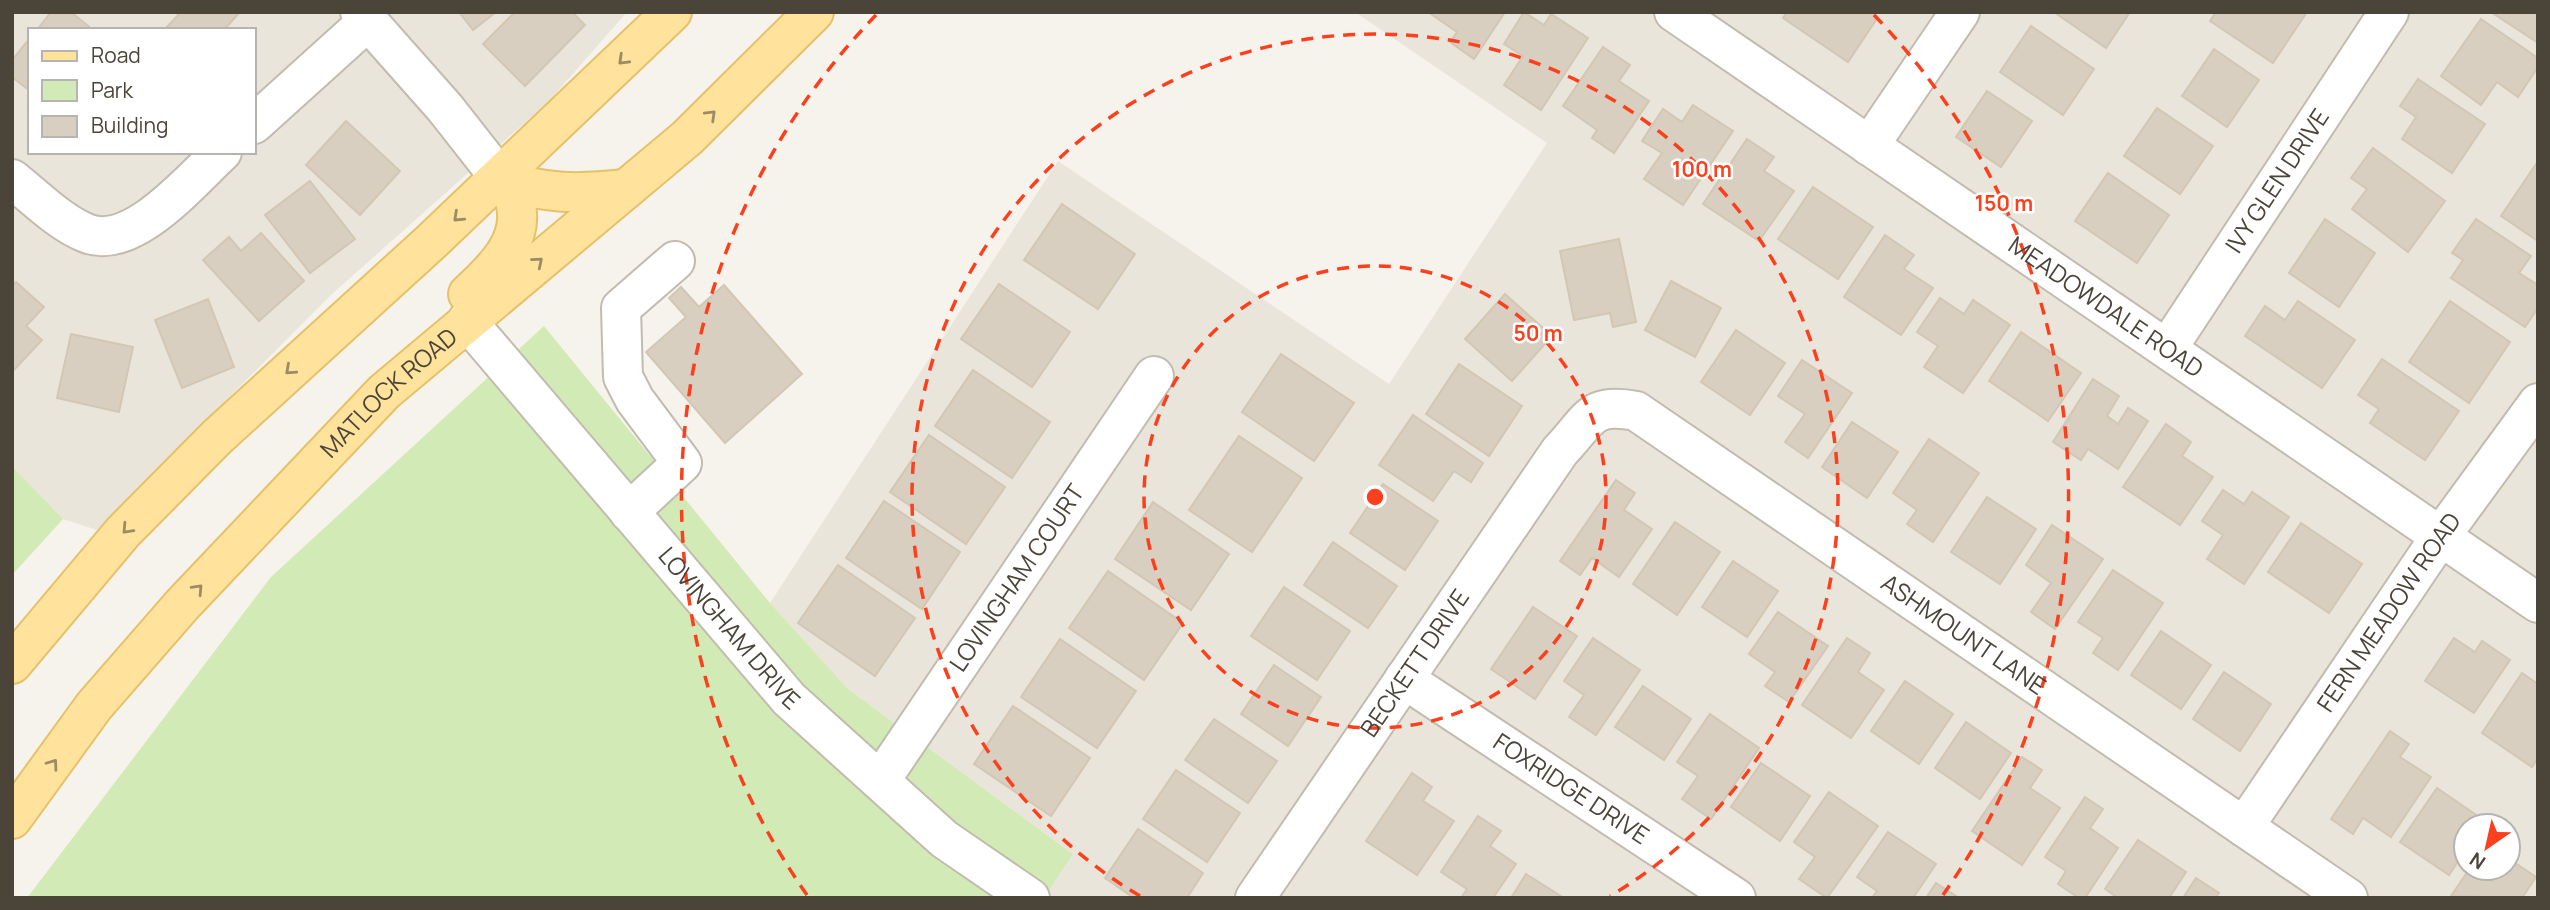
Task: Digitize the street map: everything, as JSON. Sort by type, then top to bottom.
[{"type":"main road","points":[[12,664],[123,532],[217,437],[500,178],[672,12]]},
{"type":"main road","name":"MATLOCK ROAD","points":[[12,819],[94,706],[182,605],[384,392],[687,138],[814,12]]},
{"type":"main road","points":[[500,178],[539,191],[575,195],[626,189]]},
{"type":"main road","points":[[357,420],[364,393],[378,376],[494,270],[513,240],[515,200],[500,178]]},
{"type":"street","name":"MEADOWDALE ROAD","points":[[1674,12],[2538,603]]},
{"type":"street","points":[[1869,146],[1960,12]]},
{"type":"street","name":"IVY GLEN DRIVE","points":[[2167,349],[2389,12]]},
{"type":"street","points":[[256,122],[364,17],[445,108],[500,178]]},
{"type":"street","points":[[12,179],[58,216],[87,234],[116,237],[139,227],[220,154]]},
{"type":"street","points":[[629,512],[682,463],[635,400],[623,377],[621,308],[675,261]]},
{"type":"street","name":"LOVINGHAM DRIVE","points":[[467,321],[789,699],[944,839],[1030,898]]},
{"type":"street","name":"LOVINGHAM COURT","points":[[880,781],[1154,376]]},
{"type":"street","name":"FERN MEADOW ROAD","points":[[2244,827],[2440,537],[2538,403]]},
{"type":"street","name":"ASHMOUNT LANE","points":[[1577,433],[1594,412],[1611,406],[1636,411],[2348,898]]},
{"type":"street","name":"BECKETT DRIVE","points":[[1255,898],[1560,451],[1577,433]]},
{"type":"street","name":"FOXRIDGE DRIVE","points":[[1404,679],[1737,898]]},
{"type":"shaded area","points":[[12,12],[627,12],[549,101],[332,294],[97,530],[63,519],[12,466]]},
{"type":"shaded area","points":[[1355,12],[2538,12],[2538,898],[1044,898],[1073,854],[848,689],[770,603],[1058,161],[1389,384],[1547,143]]},
{"type":"green space","points":[[544,326],[770,603],[848,689],[1073,854],[1044,898],[27,898],[271,577]]},
{"type":"green space","points":[[12,466],[63,519],[12,575]]},
{"type":"building","points":[[51,12],[71,12],[91,28],[39,28]]},
{"type":"building","points":[[181,12],[240,12],[226,28],[166,28]]},
{"type":"building","points":[[459,12],[496,12],[473,30]]},
{"type":"building","points":[[515,12],[572,12],[585,25],[525,86],[483,44]]},
{"type":"building","points":[[1428,12],[1505,12],[1474,59],[1450,42],[1457,32]]},
{"type":"building","points":[[1524,12],[1544,25],[1551,14],[1588,38],[1541,110],[1504,85],[1523,56],[1504,44]]},
{"type":"building","points":[[1787,12],[1871,12],[1878,17],[1848,62],[1783,18]]},
{"type":"building","points":[[2054,12],[2130,12],[2106,48]]},
{"type":"building","points":[[2216,12],[2307,12],[2273,63],[2210,21]]},
{"type":"building","points":[[2491,12],[2538,12],[2538,43]]},
{"type":"building","points":[[2481,19],[2538,58],[2538,67],[2518,97],[2497,82],[2481,105],[2441,76]]},
{"type":"building","points":[[2031,26],[2094,69],[2063,115],[2000,72]]},
{"type":"building","points":[[28,40],[28,89],[12,77],[12,60]]},
{"type":"building","points":[[1603,47],[1630,65],[1619,81],[1649,101],[1614,153],[1592,138],[1597,130],[1563,106]]},
{"type":"building","points":[[2214,49],[2259,80],[2227,127],[2182,96]]},
{"type":"building","points":[[2418,79],[2485,124],[2452,173],[2402,139],[2416,117],[2400,106]]},
{"type":"building","points":[[1987,91],[2032,121],[2001,167],[1956,137]]},
{"type":"building","points":[[1693,105],[1733,131],[1683,205],[1644,179],[1662,153],[1642,141],[1663,109],[1682,122]]},
{"type":"building","points":[[2157,108],[2213,146],[2180,194],[2124,156]]},
{"type":"building","points":[[346,121],[400,171],[360,215],[306,165]]},
{"type":"building","points":[[1747,139],[1774,157],[1764,171],[1794,191],[1759,241],[1703,204]]},
{"type":"building","points":[[2373,148],[2445,201],[2408,252],[2352,209],[2367,189],[2351,178]]},
{"type":"building","points":[[2536,164],[2538,165],[2538,241],[2501,216]]},
{"type":"building","points":[[2108,173],[2169,215],[2137,263],[2075,221]]},
{"type":"building","points":[[310,181],[355,239],[310,273],[265,215]]},
{"type":"building","points":[[1813,187],[1873,227],[1838,279],[1778,239]]},
{"type":"building","points":[[1062,204],[1135,254],[1098,309],[1024,260]]},
{"type":"building","points":[[2325,219],[2375,253],[2339,307],[2289,273]]},
{"type":"building","points":[[2476,219],[2531,256],[2519,273],[2538,285],[2538,308],[2525,327],[2451,278],[2463,260],[2452,253]]},
{"type":"building","points":[[261,233],[304,281],[259,321],[203,260],[229,237],[241,251]]},
{"type":"building","points":[[1885,235],[1914,255],[1904,269],[1933,288],[1901,335],[1844,297]]},
{"type":"building","points":[[1619,239],[1636,322],[1613,327],[1610,313],[1574,320],[1560,251]]},
{"type":"building","points":[[1671,281],[1721,308],[1695,357],[1645,330]]},
{"type":"building","points":[[16,282],[44,307],[26,326],[42,340],[12,372],[12,286]]},
{"type":"building","points":[[999,284],[1070,332],[1032,387],[961,339]]},
{"type":"building","points":[[724,285],[802,374],[725,443],[646,352],[686,317],[669,298],[681,287],[699,307]]},
{"type":"building","points":[[1505,294],[1552,336],[1512,381],[1465,339]]},
{"type":"building","points":[[1940,298],[1964,314],[1973,300],[2010,325],[1963,393],[1924,367],[1938,346],[1917,332]]},
{"type":"building","points":[[208,299],[234,367],[182,388],[155,320]]},
{"type":"building","points":[[2298,301],[2355,340],[2322,388],[2245,336],[2265,306],[2285,320]]},
{"type":"building","points":[[2450,301],[2510,342],[2469,403],[2409,362]]},
{"type":"building","points":[[1736,330],[1785,363],[1750,415],[1701,382]]},
{"type":"building","points":[[2021,332],[2081,373],[2048,421],[1989,381]]},
{"type":"building","points":[[71,334],[133,347],[119,412],[57,398]]},
{"type":"building","points":[[1281,354],[1354,403],[1314,461],[1242,412]]},
{"type":"building","points":[[2382,359],[2459,411],[2425,460],[2370,423],[2379,409],[2358,395]]},
{"type":"building","points":[[1802,360],[1852,393],[1808,458],[1785,442],[1805,414],[1778,396]]},
{"type":"building","points":[[1459,364],[1522,406],[1489,456],[1426,414]]},
{"type":"building","points":[[973,370],[1050,422],[1012,478],[935,426]]},
{"type":"building","points":[[2093,379],[2119,396],[2107,416],[2118,424],[2128,408],[2148,421],[2118,469],[2088,449],[2081,460],[2053,442]]},
{"type":"building","points":[[1413,415],[1483,463],[1471,482],[1454,471],[1433,501],[1379,465]]},
{"type":"building","points":[[1852,422],[1898,452],[1867,498],[1822,467]]},
{"type":"building","points":[[2166,424],[2191,442],[2182,456],[2213,477],[2180,525],[2123,487]]},
{"type":"building","points":[[929,435],[1005,487],[966,544],[890,492]]},
{"type":"building","points":[[1239,436],[1302,478],[1252,552],[1189,510]]},
{"type":"building","points":[[1929,439],[1979,473],[1933,542],[1907,524],[1917,510],[1893,493]]},
{"type":"building","points":[[1616,480],[1635,493],[1624,510],[1652,529],[1619,577],[1592,558],[1580,575],[1560,561]]},
{"type":"building","points":[[1383,484],[1438,521],[1405,570],[1350,533]]},
{"type":"building","points":[[2223,490],[2244,504],[2252,492],[2289,517],[2244,584],[2207,559],[2223,535],[2202,521]]},
{"type":"building","points":[[1987,497],[2036,529],[2000,584],[1951,552]]},
{"type":"building","points":[[884,501],[960,552],[922,609],[846,558]]},
{"type":"building","points":[[1153,502],[1229,554],[1191,610],[1115,559]]},
{"type":"building","points":[[1675,522],[1720,552],[1677,615],[1633,584]]},
{"type":"building","points":[[2301,523],[2362,564],[2329,613],[2268,572]]},
{"type":"building","points":[[2052,525],[2103,559],[2055,629],[2031,612],[2051,583],[2026,565]]},
{"type":"building","points":[[1333,542],[1397,586],[1368,628],[1304,585]]},
{"type":"building","points":[[1733,561],[1778,591],[1747,637],[1702,607]]},
{"type":"building","points":[[838,565],[915,618],[875,676],[798,623]]},
{"type":"building","points":[[2113,570],[2163,603],[2118,670],[2093,653],[2103,638],[2078,622]]},
{"type":"building","points":[[1108,571],[1183,623],[1144,680],[1069,628]]},
{"type":"building","points":[[1284,587],[1350,631],[1317,680],[1251,636]]},
{"type":"building","points":[[1533,607],[1577,636],[1535,699],[1491,669]]},
{"type":"building","points":[[1778,612],[1828,646],[1789,702],[1765,686],[1775,672],[1749,654]]},
{"type":"building","points":[[2161,631],[2211,665],[2181,709],[2131,675]]},
{"type":"building","points":[[1593,638],[1640,670],[1596,735],[1569,717],[1584,695],[1564,681]]},
{"type":"building","points":[[1847,638],[1870,653],[1858,672],[1884,690],[1851,738],[1802,705]]},
{"type":"building","points":[[2454,638],[2475,652],[2482,641],[2510,660],[2474,713],[2425,681]]},
{"type":"building","points":[[1060,639],[1136,691],[1097,748],[1021,697]]},
{"type":"building","points":[[1274,665],[1321,697],[1288,746],[1241,714]]},
{"type":"building","points":[[2224,672],[2271,704],[2240,751],[2193,719]]},
{"type":"building","points":[[2522,673],[2538,684],[2538,758],[2532,767],[2482,733]]},
{"type":"building","points":[[1905,681],[1953,714],[1919,764],[1871,731]]},
{"type":"building","points":[[1643,686],[1691,719],[1664,760],[1615,727]]},
{"type":"building","points":[[1013,706],[1090,758],[1051,816],[974,764]]},
{"type":"building","points":[[1710,714],[1759,748],[1711,819],[1682,799],[1698,776],[1677,762]]},
{"type":"building","points":[[1214,719],[1277,761],[1248,803],[1185,760]]},
{"type":"building","points":[[1966,722],[2011,753],[1980,799],[1935,768]]},
{"type":"building","points":[[2390,731],[2409,744],[2400,757],[2431,777],[2391,837],[2363,818],[2353,834],[2331,819]]},
{"type":"building","points":[[2022,757],[2042,770],[2030,788],[2060,808],[2022,865],[1972,831]]},
{"type":"building","points":[[1761,763],[1810,796],[1780,841],[1731,807]]},
{"type":"building","points":[[1176,770],[1240,813],[1207,862],[1143,819]]},
{"type":"building","points":[[1412,773],[1432,787],[1423,801],[1454,821],[1417,875],[1366,841]]},
{"type":"building","points":[[2437,788],[2472,812],[2452,812],[2452,870],[2449,875],[2400,842]]},
{"type":"building","points":[[1829,792],[1878,826],[1827,898],[1799,879],[1815,857],[1794,842]]},
{"type":"building","points":[[2085,797],[2103,809],[2090,828],[2118,848],[2085,898],[2079,898],[2058,884],[2066,871],[2045,857]]},
{"type":"building","points":[[1478,816],[1501,831],[1490,846],[1516,864],[1493,898],[1461,898],[1467,889],[1441,872]]},
{"type":"building","points":[[1138,829],[1203,873],[1187,898],[1134,898],[1105,878]]},
{"type":"building","points":[[1888,832],[1936,864],[1913,898],[1872,898],[1877,891],[1857,877]]},
{"type":"building","points":[[2138,840],[2186,872],[2169,898],[2118,898],[2105,889]]},
{"type":"building","points":[[2522,868],[2536,877],[2522,898],[2451,896],[2460,882],[2522,882]]},
{"type":"building","points":[[1526,874],[1564,898],[1511,898]]},
{"type":"building","points":[[2196,878],[2219,893],[2215,898],[2183,898]]},
{"type":"building","points":[[1936,883],[1959,898],[1926,898]]}]
